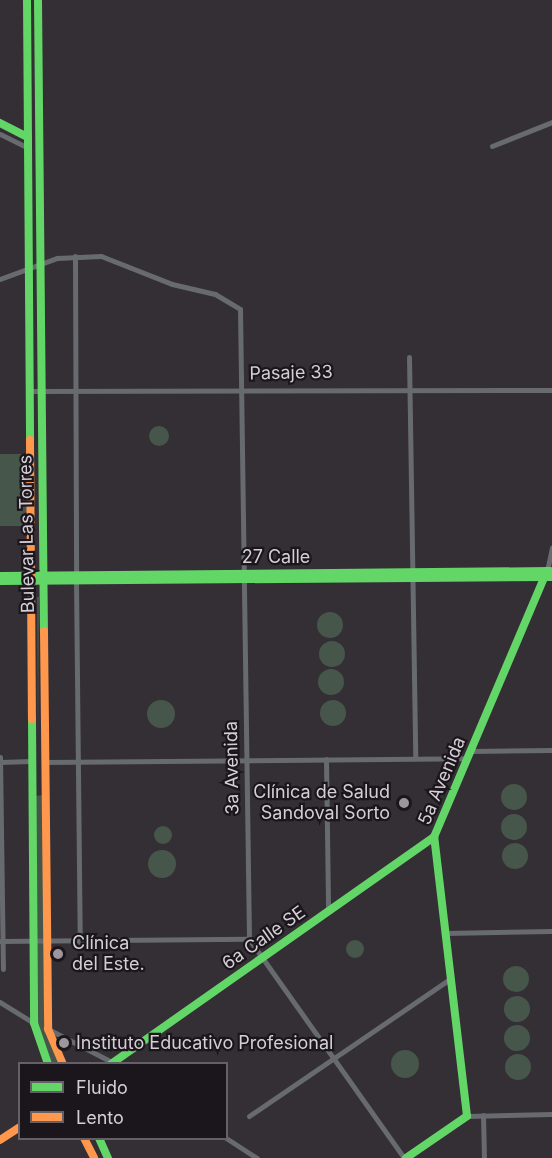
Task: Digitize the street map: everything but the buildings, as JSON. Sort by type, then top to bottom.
[{"type":"street","name":"Bulevar Las Torres","points":[[27,0],[34,1023],[47,1062]]},
{"type":"street","name":"Bulevar Las Torres","points":[[38,0],[48,1029],[62,1062]]},
{"type":"street","points":[[492,146],[552,122]]},
{"type":"street","points":[[0,123],[27,136],[34,143],[39,165]]},
{"type":"street","points":[[0,134],[27,147]]},
{"type":"street","points":[[28,217],[39,218]]},
{"type":"street","points":[[0,279],[40,262],[75,256],[80,942]]},
{"type":"street","name":"3a Avenida","points":[[75,256],[108,258],[232,301],[240,309],[243,327],[249,939]]},
{"type":"street","points":[[409,357],[414,758]]},
{"type":"street","name":"Pasaje 33","points":[[30,391],[409,387],[552,390]]},
{"type":"street","name":"5a Avenida","points":[[467,1116],[434,837],[549,574],[552,548]]},
{"type":"street","name":"27 Calle","points":[[0,581],[76,577],[549,574]]},
{"type":"street","name":"27 Calle","points":[[0,576],[32,581]]},
{"type":"street","points":[[45,762],[414,758],[552,750]]},
{"type":"street","points":[[0,757],[3,969]]},
{"type":"street","points":[[326,759],[328,911]]},
{"type":"street","points":[[0,762],[31,761]]},
{"type":"street","name":"6a Calle SE","points":[[114,1062],[434,837]]},
{"type":"street","points":[[446,933],[552,931]]},
{"type":"street","points":[[1,941],[249,939],[331,1060],[405,1158],[467,1116],[552,1114]]},
{"type":"street","points":[[249,1116],[451,978]]},
{"type":"street","points":[[0,1002],[34,1023]]},
{"type":"street","points":[[48,1029],[111,1062]]},
{"type":"street","points":[[483,1115],[484,1158]]},
{"type":"street","points":[[0,1140],[18,1128]]},
{"type":"street","points":[[228,1139],[257,1158]]},
{"type":"street","points":[[85,1140],[93,1158]]},
{"type":"street","points":[[100,1140],[108,1158]]},
{"type":"green space","points":[[159,426],[166,429],[169,436],[166,443],[159,446],[152,443],[149,436],[152,429]]},
{"type":"green space","points":[[0,454],[27,454],[27,526],[0,526]]},
{"type":"green space","points":[[37,597],[39,597],[38,744]]},
{"type":"green space","points":[[330,612],[339,616],[343,625],[339,634],[330,638],[321,634],[317,625],[321,616]]},
{"type":"green space","points":[[332,641],[341,645],[345,654],[341,663],[332,667],[323,663],[319,654],[323,645]]},
{"type":"green space","points":[[331,669],[340,673],[344,682],[340,691],[331,695],[322,691],[318,682],[322,673]]},
{"type":"green space","points":[[161,700],[171,704],[175,714],[171,724],[161,728],[151,724],[147,714],[151,704]]},
{"type":"green space","points":[[333,700],[342,704],[346,713],[342,722],[333,726],[324,722],[320,713],[324,704]]},
{"type":"green space","points":[[514,784],[523,788],[527,797],[523,806],[514,810],[505,806],[501,797],[505,788]]},
{"type":"green space","points":[[44,795],[44,1029],[60,1062],[50,1062],[37,1032],[34,796]]},
{"type":"green space","points":[[514,814],[523,818],[527,827],[523,836],[514,840],[505,836],[501,827],[505,818]]},
{"type":"green space","points":[[163,826],[169,829],[172,835],[169,841],[163,844],[157,841],[154,835],[157,829]]},
{"type":"green space","points":[[515,843],[524,847],[528,856],[524,865],[515,869],[506,865],[502,856],[506,847]]},
{"type":"green space","points":[[162,850],[172,854],[176,864],[172,874],[162,878],[152,874],[148,864],[152,854]]},
{"type":"green space","points":[[355,940],[361,943],[364,949],[361,955],[355,958],[349,955],[346,949],[349,943]]},
{"type":"green space","points":[[516,966],[525,970],[529,979],[525,988],[516,992],[507,988],[503,979],[507,970]]},
{"type":"green space","points":[[517,996],[526,1000],[530,1009],[526,1018],[517,1022],[508,1018],[504,1009],[508,1000]]},
{"type":"green space","points":[[517,1025],[526,1029],[530,1038],[526,1047],[517,1051],[508,1047],[504,1038],[508,1029]]},
{"type":"green space","points":[[405,1050],[415,1054],[419,1064],[415,1074],[405,1078],[395,1074],[391,1064],[395,1054]]},
{"type":"green space","points":[[518,1054],[527,1058],[531,1067],[527,1076],[518,1080],[509,1076],[505,1067],[509,1058]]},
{"type":"traffic: fast","points":[[27,0],[30,440]]},
{"type":"traffic: fast","points":[[38,0],[44,631]]},
{"type":"traffic: fast","points":[[0,123],[28,137]]},
{"type":"traffic: fast","points":[[406,1158],[467,1116],[434,837],[547,571]]},
{"type":"traffic: fast","points":[[0,576],[550,571]]},
{"type":"traffic: fast","points":[[0,581],[552,577]]},
{"type":"traffic: fast","points":[[32,719],[34,1023],[47,1062]]},
{"type":"traffic: fast","points":[[114,1062],[434,837]]},
{"type":"traffic: fast","points":[[100,1140],[108,1158]]},
{"type":"traffic: slow","points":[[30,440],[32,719]]},
{"type":"traffic: slow","points":[[44,631],[48,1029],[62,1062]]},
{"type":"traffic: slow","points":[[0,1140],[18,1128]]},
{"type":"traffic: slow","points":[[85,1140],[94,1158]]},
{"type":"place","name":"Clínica de Salud Sandoval Sorto","points":[[404,803]]},
{"type":"place","name":"Clínica del Este.","points":[[58,954]]},
{"type":"place","name":"Instituto Educativo Profesional","points":[[64,1043]]}]
